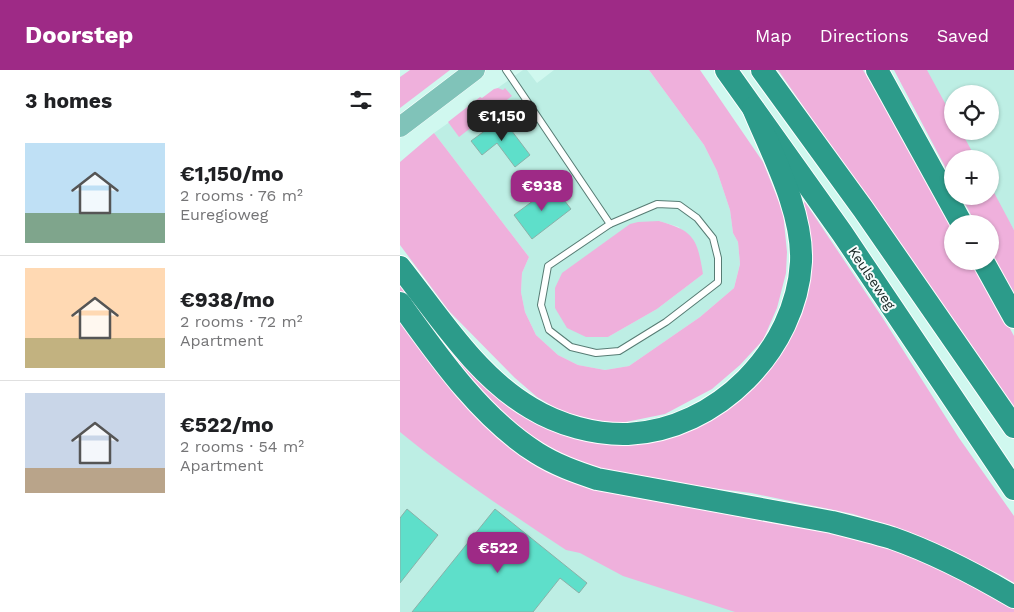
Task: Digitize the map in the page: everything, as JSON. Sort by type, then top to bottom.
[{"type":"highway","name":"Keulseweg","points":[[726,70],[842,234],[1014,489]]},
{"type":"highway","points":[[762,70],[863,210],[1014,428]]},
{"type":"highway","points":[[877,70],[957,215]]},
{"type":"highway","points":[[400,267],[476,362],[512,396],[532,409],[572,426],[614,434],[630,434],[661,428],[694,416],[729,395],[762,362],[772,348],[788,316],[795,298],[799,279],[801,261],[800,240],[793,207],[753,108]]},
{"type":"highway","points":[[988,270],[1014,317]]},
{"type":"highway","points":[[400,303],[473,397],[505,430],[537,453],[566,468],[597,479],[832,522],[868,531],[933,555],[974,574],[1014,597]]},
{"type":"main road","points":[[400,113],[454,70]]},
{"type":"main road","points":[[400,127],[475,70]]},
{"type":"lane","points":[[501,70],[506,70],[610,224]]},
{"type":"lane","points":[[657,204],[679,206],[697,218],[713,238],[718,258],[718,282],[666,322],[619,351],[596,353],[571,347],[549,330],[541,306],[548,266],[610,224],[657,204]]},
{"type":"shaded area","points":[[410,70],[450,70],[400,108],[400,77]]},
{"type":"shaded area","points":[[523,70],[527,70],[537,83],[554,70],[649,70],[704,145],[717,171],[730,210],[733,233],[738,242],[740,264],[734,288],[700,317],[629,366],[605,370],[578,365],[558,355],[536,335],[525,312],[521,292],[522,273],[529,257],[434,133]],"holes":[[[659,221],[679,227],[703,274],[657,309],[608,337]]]},
{"type":"shaded area","points":[[649,70],[700,70],[763,162],[783,212],[787,252],[786,273],[777,308],[763,340],[740,365],[712,389],[665,414],[621,423],[598,421],[561,411],[537,397],[515,378],[449,311],[400,245],[400,162],[434,133],[529,257],[522,273],[521,292],[525,312],[536,335],[558,355],[578,365],[605,370],[629,366],[700,317],[734,288],[740,264],[738,242],[733,233],[730,210],[717,171],[704,145]]},
{"type":"shaded area","points":[[778,70],[863,70],[947,215],[944,215],[944,270],[978,270],[1014,336],[1014,408]]},
{"type":"shaded area","points":[[894,70],[927,70],[944,101],[944,140],[966,140],[971,150],[944,150],[944,165]]},
{"type":"shaded area","points":[[922,70],[1014,70],[1014,230],[999,204],[999,150],[968,150],[962,140],[999,140],[999,85],[944,85],[944,109]]},
{"type":"shaded area","points":[[498,88],[503,90],[505,88],[512,96],[459,137],[448,122],[480,97],[482,98]]},
{"type":"shaded area","points":[[805,202],[882,317],[959,438],[1014,516],[1014,583],[1001,575],[904,531],[853,514],[751,493],[703,487],[588,466],[530,438],[488,402],[400,293],[400,276],[495,391],[632,442],[776,355],[798,206]]},
{"type":"shaded area","points":[[999,202],[1014,230],[1014,296],[999,268],[999,215],[971,215],[966,205],[999,205]]},
{"type":"shaded area","points":[[659,221],[680,228],[692,238],[699,252],[703,274],[657,309],[608,337],[586,337],[567,328],[555,308],[555,288],[562,273],[630,224]]},
{"type":"shaded area","points":[[400,313],[521,451],[893,550],[962,578],[1014,608],[1014,612],[735,612],[623,576],[580,553],[566,550],[460,478],[400,432]]},
{"type":"shaded area","points":[[400,382],[910,612],[400,612]]},
{"type":"building","points":[[502,118],[530,155],[515,167],[497,143],[482,155],[471,141]]},
{"type":"building","points":[[553,186],[571,209],[532,239],[514,215]]},
{"type":"building","points":[[407,509],[438,535],[400,583],[400,518]]},
{"type":"building","points":[[495,509],[587,583],[579,593],[560,578],[533,612],[412,612]]}]
